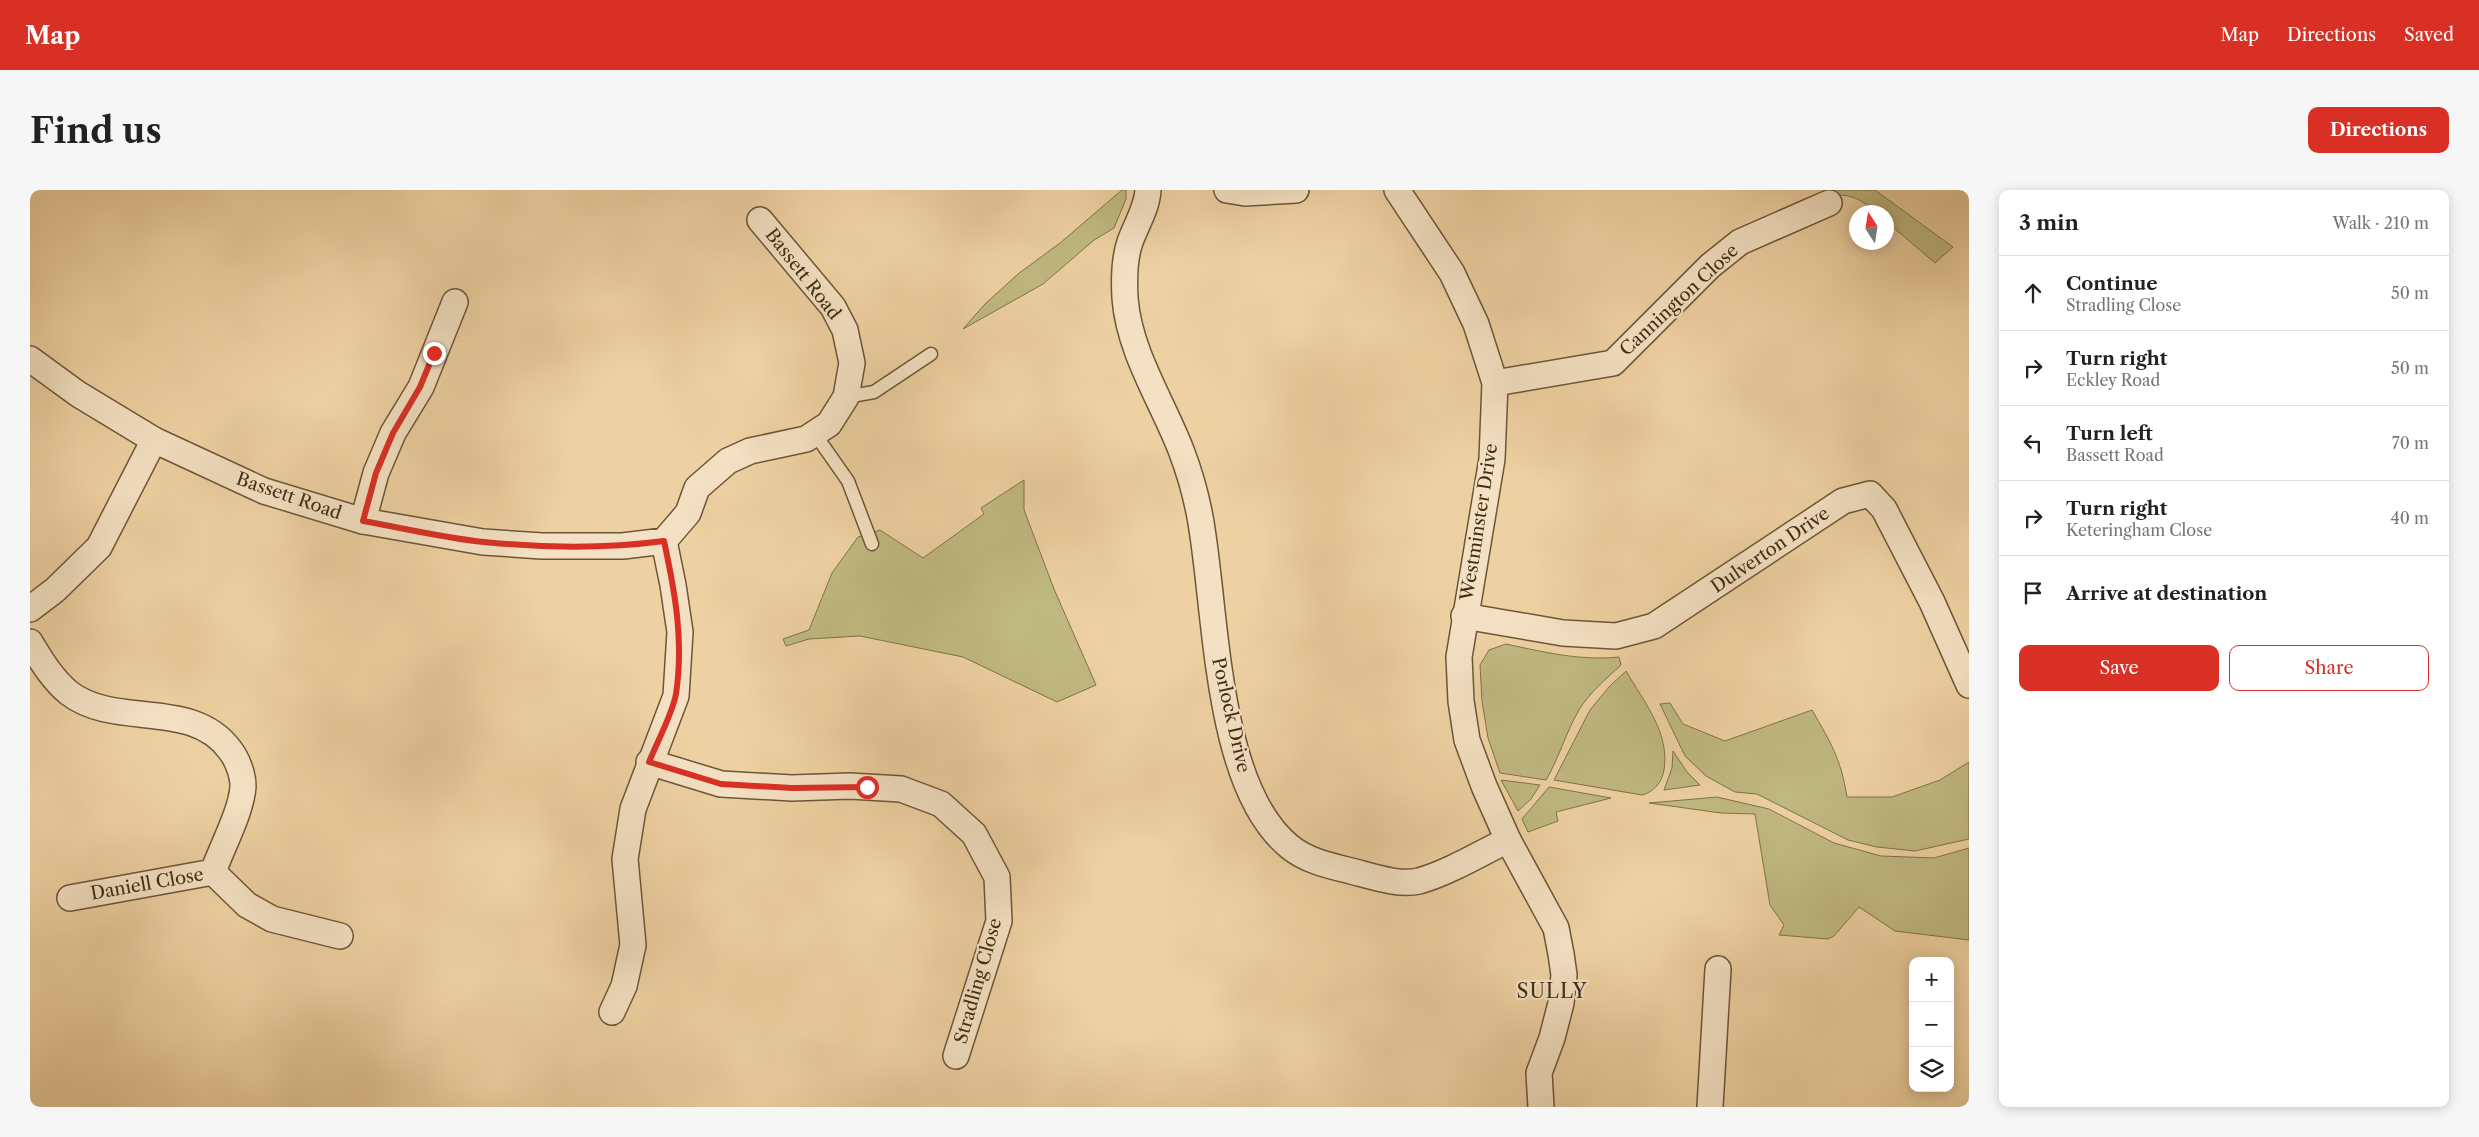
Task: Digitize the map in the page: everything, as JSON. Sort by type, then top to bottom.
[{"type":"street","name":"Porlock Drive","points":[[1148,190],[1147,200],[1129,246],[1125,271],[1125,299],[1130,330],[1182,451],[1200,516],[1223,691],[1238,761],[1252,798],[1268,822],[1291,848],[1316,861],[1390,880],[1417,882],[1508,840]]},
{"type":"street","points":[[1227,190],[1245,194],[1296,190]]},
{"type":"street","name":"Westminster Drive","points":[[1397,190],[1452,273],[1476,324],[1494,383],[1492,459],[1464,616],[1459,656],[1461,702],[1467,740],[1508,840]]},
{"type":"street","name":"Cannington Close","points":[[1494,383],[1613,362],[1710,266],[1740,242],[1829,203]]},
{"type":"street","name":"Bassett Road","points":[[30,359],[78,394],[154,440],[264,491],[363,521],[483,542],[542,546],[623,546],[664,541],[688,513],[697,488],[728,461],[750,451],[784,444],[815,434],[829,424],[846,397],[852,363],[845,330],[833,308],[760,220]]},
{"type":"street","points":[[363,521],[376,473],[393,433],[420,387],[455,302]]},
{"type":"street","points":[[30,608],[55,590],[99,547],[154,440]]},
{"type":"street","name":"Dulverton Drive","points":[[1464,616],[1563,633],[1616,636],[1654,626],[1843,502],[1870,494],[1884,509],[1932,602],[1969,685]]},
{"type":"street","points":[[612,1012],[624,986],[633,945],[625,859],[633,809],[649,762],[676,696],[679,653],[678,623],[664,541]]},
{"type":"street","name":"Daniell Close","points":[[30,642],[48,672],[70,694],[99,707],[143,715],[188,720],[220,737],[236,759],[243,784],[238,810],[213,872],[70,898]]},
{"type":"street","name":"Stradling Close","points":[[649,762],[721,784],[792,788],[850,786],[901,789],[941,804],[974,834],[997,877],[999,921],[956,1056]]},
{"type":"street","points":[[1508,840],[1556,928],[1564,975],[1552,1038],[1539,1073],[1541,1107]]},
{"type":"street","points":[[213,872],[247,905],[272,919],[340,936]]},
{"type":"street","points":[[1710,1107],[1718,969]]},
{"type":"lane","points":[[846,397],[874,392],[931,354]]},
{"type":"lane","points":[[815,434],[848,481],[872,544]]},
{"type":"shaded area","points":[[1122,190],[1126,190],[1126,199],[1114,228],[1094,240],[1043,284],[963,329],[985,304],[1018,274],[1060,243]]},
{"type":"shaded area","points":[[1831,190],[1875,190],[1953,247],[1935,263],[1894,228],[1894,205],[1867,205],[1851,197],[1833,195]]},
{"type":"shaded area","points":[[1024,480],[1024,510],[1054,589],[1096,685],[1057,702],[963,657],[860,636],[809,639],[786,646],[783,639],[809,630],[832,573],[858,537],[880,530],[923,558],[984,514],[981,508]]},
{"type":"shaded area","points":[[1506,644],[1576,657],[1619,657],[1621,665],[1593,692],[1579,710],[1546,780],[1500,773],[1488,738],[1482,701],[1480,665],[1489,650]]},
{"type":"shaded area","points":[[1626,671],[1648,706],[1663,743],[1665,756],[1664,770],[1659,782],[1654,789],[1642,795],[1554,780],[1590,710],[1609,687]]},
{"type":"shaded area","points":[[1670,703],[1683,724],[1725,741],[1812,710],[1825,732],[1838,761],[1847,797],[1892,797],[1940,780],[1969,762],[1969,839],[1915,851],[1877,847],[1848,840],[1757,794],[1735,792],[1706,776],[1685,756],[1660,704]]},
{"type":"shaded area","points":[[1673,751],[1687,772],[1700,785],[1664,790],[1672,768]]},
{"type":"shaded area","points":[[1501,780],[1540,785],[1531,799],[1518,811]]},
{"type":"shaded area","points":[[1549,787],[1611,798],[1556,812],[1558,821],[1528,832],[1522,819]]},
{"type":"shaded area","points":[[1717,797],[1769,809],[1834,843],[1881,856],[1934,858],[1969,848],[1969,940],[1895,931],[1859,907],[1834,936],[1828,939],[1779,935],[1784,925],[1770,905],[1755,814],[1721,813],[1649,803]]},
{"type":"district","name":"SULLY","points":[[1552,991]]},
{"type":"route","points":[[434,353],[420,387],[393,433],[376,473],[363,521],[483,542],[542,546],[623,546],[664,541],[680,632],[676,696],[649,762],[721,784],[792,788],[867,787]]}]
